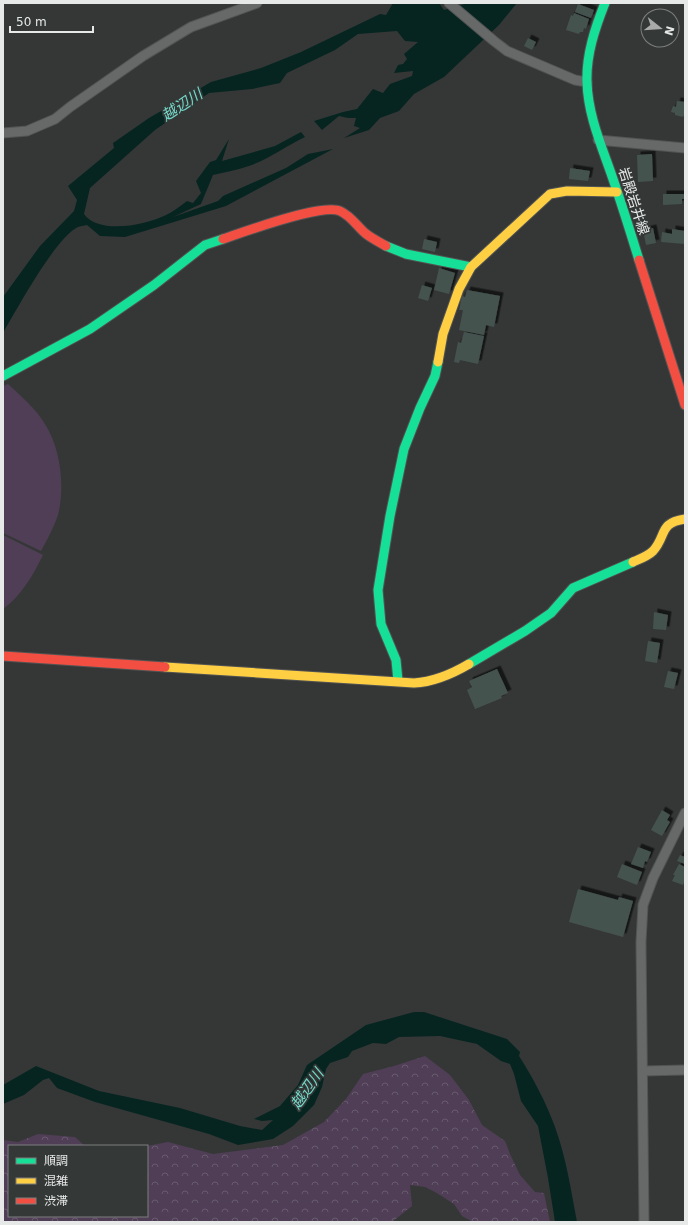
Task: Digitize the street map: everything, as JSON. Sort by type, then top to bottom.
[{"type":"street","points":[[3,133],[27,131],[55,119],[143,56],[191,27],[257,3]]},
{"type":"street","points":[[449,3],[507,51],[575,80],[587,82]]},
{"type":"street","name":"岩殿岩井線","points":[[605,3],[597,22],[589,51],[587,82],[589,106],[598,140],[617,192],[685,405]]},
{"type":"street","points":[[598,140],[685,148]]},
{"type":"street","points":[[398,681],[396,660],[382,624],[378,590],[390,516],[404,450],[420,408],[435,376],[443,334],[459,289],[471,267],[550,194],[567,191],[617,192]]},
{"type":"street","points":[[3,376],[90,329],[154,285],[205,245],[294,216],[327,210],[338,210],[349,216],[366,234],[391,249],[406,254],[471,267]]},
{"type":"street","points":[[3,656],[414,683],[429,682],[461,669],[525,631],[552,613],[573,588],[645,557],[653,551],[664,528],[669,523],[678,519],[685,519]]},
{"type":"street","points":[[644,1222],[641,942],[643,905],[653,878],[685,813]]},
{"type":"street","points":[[643,1071],[685,1070]]},
{"type":"green space","points":[[8,384],[41,418],[55,445],[58,456],[61,480],[60,504],[58,515],[41,551],[3,533],[3,386]]},
{"type":"green space","points":[[3,535],[43,555],[31,577],[21,591],[3,609]]},
{"type":"green space","points":[[425,1056],[450,1075],[469,1100],[482,1125],[505,1141],[520,1175],[535,1192],[544,1193],[550,1222],[473,1222],[462,1216],[454,1204],[435,1192],[425,1187],[410,1185],[412,1206],[392,1222],[3,1222],[3,1140],[18,1142],[38,1134],[75,1137],[84,1145],[8,1145],[8,1217],[148,1217],[148,1146],[168,1142],[213,1154],[283,1145],[324,1122],[346,1099],[363,1074]]},
{"type":"water","name":"越辺川","points":[[393,3],[439,3],[444,10],[468,3],[517,3],[499,25],[444,77],[414,94],[399,111],[380,118],[369,130],[344,138],[360,128],[354,126],[356,118],[339,116],[322,130],[314,121],[357,109],[373,89],[383,93],[390,84],[412,76],[413,71],[394,73],[398,65],[403,64],[407,59],[404,54],[418,42],[405,41],[397,31],[358,34],[335,50],[287,73],[280,83],[252,89],[209,93],[155,130],[90,188],[84,214],[91,220],[100,224],[111,226],[135,225],[157,219],[171,212],[187,201],[193,203],[201,193],[196,181],[210,162],[216,160],[229,139],[222,161],[275,146],[301,132],[305,137],[249,166],[213,175],[201,204],[173,217],[218,201],[223,196],[286,168],[308,154],[333,149],[226,206],[125,237],[100,236],[87,225],[78,227],[69,233],[48,259],[3,333],[3,297],[40,246],[74,211],[77,200],[68,186],[114,148],[113,143],[149,118],[211,82],[261,68],[301,52],[380,14],[386,15]]},
{"type":"water","name":"越辺川","points":[[414,1012],[424,1012],[507,1039],[520,1052],[519,1056],[543,1099],[559,1138],[568,1174],[577,1222],[555,1222],[538,1126],[521,1101],[510,1064],[501,1061],[477,1044],[440,1036],[399,1037],[386,1044],[373,1043],[352,1051],[348,1057],[330,1063],[326,1069],[322,1087],[314,1105],[293,1126],[273,1139],[238,1145],[209,1134],[95,1102],[57,1088],[49,1078],[43,1080],[24,1095],[3,1104],[3,1085],[36,1066],[99,1091],[180,1108],[240,1126],[262,1130],[273,1120],[262,1121],[254,1119],[280,1106],[298,1085],[307,1065],[366,1025]]},
{"type":"building","points":[[578,4],[594,10],[591,18],[575,12]]},
{"type":"building","points":[[574,13],[589,19],[586,29],[584,28],[583,32],[580,32],[579,34],[566,30],[571,15],[573,16]]},
{"type":"building","points":[[528,38],[536,42],[532,50],[524,46]]},
{"type":"building","points":[[677,101],[685,102],[685,115],[683,117],[675,115],[675,113],[671,112],[673,106],[676,107]]},
{"type":"building","points":[[652,154],[653,181],[638,182],[637,155]]},
{"type":"building","points":[[570,168],[590,171],[588,181],[569,179]]},
{"type":"building","points":[[663,194],[685,194],[685,199],[682,199],[682,204],[663,205]]},
{"type":"building","points":[[653,228],[656,243],[646,245],[643,230]]},
{"type":"building","points":[[672,229],[685,231],[685,244],[661,242],[662,232],[672,234]]},
{"type":"building","points":[[424,239],[437,242],[435,252],[422,249]]},
{"type":"building","points":[[439,268],[455,273],[449,294],[434,290]]},
{"type":"building","points":[[422,285],[432,288],[428,301],[418,298]]},
{"type":"building","points":[[467,290],[500,296],[494,327],[486,325],[484,335],[459,330],[463,310],[459,310],[462,296],[465,297]]},
{"type":"building","points":[[464,332],[484,336],[478,364],[460,360],[459,363],[454,362],[458,342],[461,343]]},
{"type":"building","points":[[654,612],[668,615],[666,630],[653,629]]},
{"type":"building","points":[[648,641],[660,643],[657,663],[645,661]]},
{"type":"building","points":[[497,669],[508,693],[501,696],[502,698],[475,709],[467,690],[472,687],[469,681]]},
{"type":"building","points":[[668,671],[678,673],[674,689],[664,687]]},
{"type":"building","points":[[662,810],[670,815],[667,820],[670,822],[662,836],[651,830]]},
{"type":"building","points":[[638,847],[651,852],[647,862],[645,861],[643,868],[631,864]]},
{"type":"building","points":[[680,855],[685,857],[685,864],[677,861]]},
{"type":"building","points":[[622,864],[642,872],[637,885],[617,877]]},
{"type":"building","points":[[679,864],[685,867],[685,880],[683,885],[672,881],[675,875],[673,875]]},
{"type":"building","points":[[578,889],[618,900],[619,897],[633,901],[623,937],[569,922]]},
{"type":"traffic: fast","points":[[605,3],[595,32],[588,62],[588,95],[597,133],[639,260]]},
{"type":"traffic: fast","points":[[3,376],[90,329],[154,285],[205,245],[223,239]]},
{"type":"traffic: fast","points":[[386,246],[406,254],[471,267]]},
{"type":"traffic: fast","points":[[398,681],[396,660],[381,624],[378,590],[390,516],[404,449],[420,408],[435,376],[438,362]]},
{"type":"traffic: fast","points":[[469,664],[525,631],[551,613],[573,588],[633,562]]},
{"type":"traffic: slow","points":[[438,362],[443,334],[459,289],[471,267],[550,194],[567,191],[617,192]]},
{"type":"traffic: slow","points":[[633,562],[653,551],[667,527],[676,521],[685,519]]},
{"type":"traffic: slow","points":[[165,667],[414,683],[442,677],[469,664]]},
{"type":"traffic: jam","points":[[223,239],[301,214],[331,210],[344,213],[367,235],[386,246]]},
{"type":"traffic: jam","points":[[639,260],[685,405]]},
{"type":"traffic: jam","points":[[3,656],[165,667]]}]
